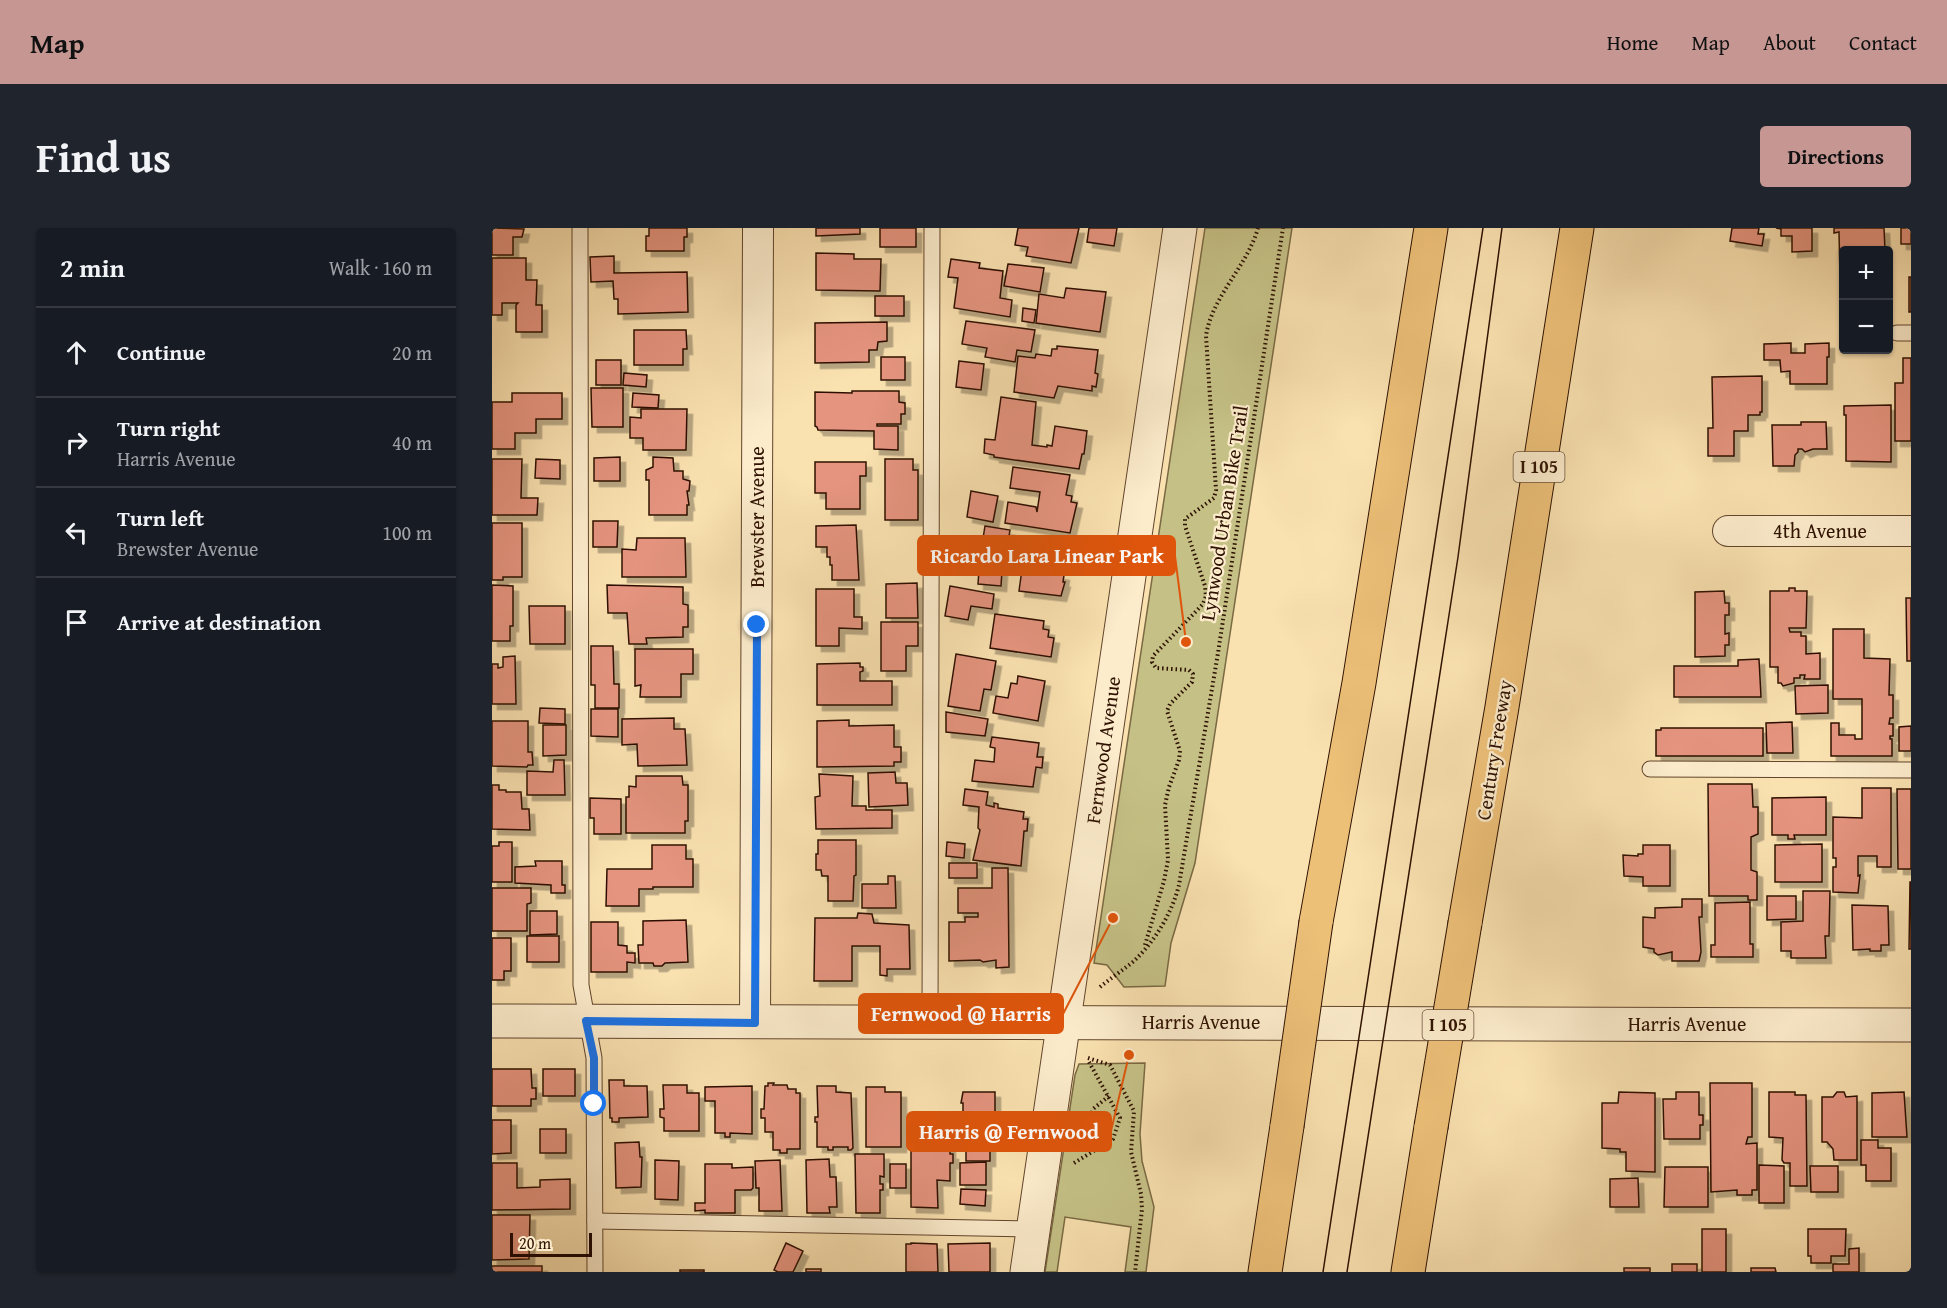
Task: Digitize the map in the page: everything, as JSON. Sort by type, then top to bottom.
[{"type":"highway","points":[[1264,1272],[1316,922],[1361,672],[1431,228]]},
{"type":"highway","name":"Century Freeway","points":[[1408,1272],[1502,706],[1577,228]]},
{"type":"street","name":"Brewster Avenue","points":[[755,1023],[758,228]]},
{"type":"street","name":"Fernwood Avenue","points":[[1027,1272],[1180,228]]},
{"type":"street","name":"4th Avenue","points":[[1728,531],[1911,531]]},
{"type":"street","name":"Harris Avenue","points":[[492,1021],[1911,1025]]},
{"type":"lane","points":[[580,228],[581,985],[594,1058],[595,1272]]},
{"type":"lane","points":[[930,1023],[932,228]]},
{"type":"lane","points":[[1650,769],[1911,770]]},
{"type":"lane","points":[[595,1221],[1033,1229]]},
{"type":"path","points":[[1144,949],[1168,860],[1165,805],[1180,751],[1167,711],[1170,704],[1192,682],[1193,674],[1189,670],[1156,668],[1152,662],[1153,656],[1203,604],[1206,596],[1205,586],[1185,526],[1185,519],[1214,498],[1216,490],[1206,343],[1208,326],[1212,314],[1251,245],[1258,228]]},
{"type":"path","name":"Lynwood Urban Bike Trail","points":[[1100,987],[1133,961],[1144,949],[1171,910],[1183,871],[1283,228]]},
{"type":"path","points":[[1070,1167],[1114,1138],[1120,1118],[1087,1058],[1110,1065],[1134,1111],[1131,1152],[1141,1194],[1142,1209],[1135,1272]]},
{"type":"path","points":[[1094,1151],[1087,1134],[1093,1109],[1109,1095]]},
{"type":"shaded area","points":[[1205,228],[1292,228],[1195,863],[1171,943],[1165,986],[1124,987],[1107,965],[1094,963]]},
{"type":"shaded area","points":[[1145,1063],[1140,1134],[1142,1161],[1154,1207],[1146,1272],[1125,1272],[1131,1227],[1065,1217],[1057,1272],[1045,1272],[1075,1075],[1079,1064]]},
{"type":"building","points":[[492,228],[524,229],[522,237],[513,237],[513,255],[492,255]]},
{"type":"building","points":[[649,228],[687,228],[687,237],[684,237],[684,251],[646,251],[646,236],[649,236]]},
{"type":"building","points":[[816,228],[860,228],[860,234],[816,236]]},
{"type":"building","points":[[880,228],[916,228],[916,247],[880,247]]},
{"type":"building","points":[[1018,228],[1079,228],[1071,263],[1026,256],[1028,247],[1015,245]]},
{"type":"building","points":[[1089,228],[1117,228],[1114,246],[1087,242]]},
{"type":"building","points":[[1732,228],[1759,228],[1758,234],[1764,234],[1762,246],[1730,241]]},
{"type":"building","points":[[1776,228],[1812,228],[1812,251],[1792,252],[1792,236],[1781,236],[1781,229]]},
{"type":"building","points":[[1834,228],[1884,228],[1885,246],[1839,246],[1839,232],[1834,233]]},
{"type":"building","points":[[1901,228],[1911,228],[1911,244],[1901,244]]},
{"type":"building","points":[[816,253],[854,254],[854,259],[881,259],[880,291],[816,290]]},
{"type":"building","points":[[614,256],[614,273],[687,272],[688,312],[618,314],[618,299],[614,299],[613,281],[591,282],[590,257]]},
{"type":"building","points":[[492,258],[526,258],[526,280],[537,280],[536,305],[542,305],[542,332],[516,332],[516,305],[518,303],[502,303],[502,315],[492,315]]},
{"type":"building","points":[[951,259],[980,263],[979,268],[1003,271],[1000,298],[1012,300],[1010,317],[954,308],[958,278],[948,277]]},
{"type":"building","points":[[1008,264],[1044,268],[1040,292],[1004,286]]},
{"type":"building","points":[[1909,277],[1911,277],[1911,312],[1909,312]]},
{"type":"building","points":[[1066,288],[1106,292],[1100,332],[1036,323],[1039,294],[1064,298]]},
{"type":"building","points":[[875,296],[904,296],[904,316],[875,316]]},
{"type":"building","points":[[1023,308],[1036,310],[1034,323],[1022,321]]},
{"type":"building","points":[[966,321],[1035,330],[1031,352],[1017,350],[1015,362],[985,357],[987,348],[962,344]]},
{"type":"building","points":[[887,322],[887,341],[878,342],[877,350],[869,350],[869,362],[815,363],[815,323]]},
{"type":"building","points":[[634,330],[686,330],[687,349],[683,349],[683,365],[634,365]]},
{"type":"building","points":[[1791,343],[1791,353],[1805,353],[1805,344],[1829,343],[1827,384],[1790,384],[1790,371],[1781,372],[1780,360],[1764,360],[1764,344]]},
{"type":"building","points":[[1057,346],[1098,350],[1096,387],[1092,386],[1092,391],[1058,386],[1054,398],[1014,392],[1018,356],[1035,358],[1036,354],[1051,356],[1052,349],[1057,349]]},
{"type":"building","points":[[881,357],[905,357],[905,380],[881,380]]},
{"type":"building","points":[[1903,358],[1911,358],[1911,441],[1895,441],[1895,383],[1903,383]]},
{"type":"building","points":[[596,360],[621,360],[621,385],[596,385]]},
{"type":"building","points":[[959,361],[984,364],[981,390],[956,387]]},
{"type":"building","points":[[624,373],[647,375],[646,387],[623,385]]},
{"type":"building","points":[[1762,376],[1762,412],[1760,415],[1748,415],[1748,431],[1734,431],[1734,456],[1708,456],[1708,428],[1713,428],[1712,377]]},
{"type":"building","points":[[591,388],[623,388],[623,427],[592,427]]},
{"type":"building","points":[[852,391],[899,391],[899,402],[905,403],[905,414],[901,414],[901,424],[877,424],[877,426],[898,426],[898,450],[874,449],[874,431],[818,430],[815,426],[815,392],[852,393]]},
{"type":"building","points":[[512,393],[562,393],[562,419],[536,419],[536,433],[515,433],[515,449],[492,449],[492,402],[512,402]]},
{"type":"building","points":[[633,393],[659,395],[658,408],[632,407]]},
{"type":"building","points":[[1001,397],[1036,402],[1032,445],[1052,446],[1055,426],[1087,431],[1084,454],[1082,454],[1079,469],[994,457],[994,455],[984,453],[985,439],[995,440]]},
{"type":"building","points":[[1891,405],[1891,462],[1846,461],[1844,406]]},
{"type":"building","points":[[641,409],[687,409],[686,450],[643,450],[643,438],[630,438],[630,417],[641,418]]},
{"type":"building","points":[[1801,422],[1826,422],[1827,449],[1813,449],[1805,452],[1798,449],[1794,466],[1773,466],[1772,425],[1801,425]]},
{"type":"building","points":[[620,457],[620,481],[594,481],[594,458]]},
{"type":"building","points":[[653,457],[673,458],[674,471],[683,471],[683,479],[690,481],[689,491],[687,491],[689,505],[687,505],[687,515],[649,515],[649,480],[646,480],[646,470],[653,467]]},
{"type":"building","points":[[492,459],[522,459],[521,498],[538,498],[537,515],[492,515]]},
{"type":"building","points":[[536,459],[560,460],[560,479],[535,478]]},
{"type":"building","points":[[885,459],[913,459],[913,470],[918,470],[918,520],[885,520]]},
{"type":"building","points":[[815,462],[866,462],[866,476],[860,476],[860,509],[826,509],[826,493],[815,493]]},
{"type":"building","points":[[1013,467],[1070,475],[1066,495],[1072,496],[1071,502],[1077,503],[1070,533],[1005,523],[1008,502],[1036,507],[1037,512],[1040,492],[1010,488]]},
{"type":"building","points":[[971,491],[998,496],[993,522],[967,517]]},
{"type":"building","points":[[593,521],[618,521],[617,547],[593,547]]},
{"type":"building","points":[[492,523],[522,523],[522,577],[503,577],[503,580],[492,580]]},
{"type":"building","points":[[856,525],[859,580],[832,580],[832,565],[830,565],[830,557],[827,557],[827,547],[816,547],[816,526]]},
{"type":"building","points":[[985,526],[1010,530],[1006,554],[981,551]]},
{"type":"building","points":[[637,538],[685,538],[686,577],[622,577],[622,549],[636,550]]},
{"type":"building","points":[[1022,546],[1049,550],[1047,567],[1052,570],[1052,573],[1064,575],[1063,582],[1065,582],[1061,596],[1019,591],[1023,562],[1020,562]]},
{"type":"building","points":[[979,570],[1002,571],[1001,586],[978,584]]},
{"type":"building","points":[[917,583],[918,618],[886,618],[886,584]]},
{"type":"building","points":[[492,585],[513,586],[513,626],[510,626],[510,641],[492,641]]},
{"type":"building","points":[[607,585],[683,587],[683,604],[688,605],[688,627],[683,627],[683,637],[646,638],[647,644],[629,644],[627,613],[608,613]]},
{"type":"building","points":[[950,586],[994,594],[992,609],[971,606],[968,620],[945,616]]},
{"type":"building","points":[[1789,588],[1795,588],[1795,591],[1807,591],[1806,628],[1789,628],[1790,632],[1801,632],[1801,636],[1806,636],[1806,654],[1820,653],[1820,679],[1804,679],[1805,675],[1800,675],[1800,678],[1794,678],[1794,683],[1783,686],[1778,683],[1778,667],[1770,667],[1770,591],[1789,591]]},
{"type":"building","points":[[816,589],[854,589],[854,617],[862,617],[862,629],[839,628],[839,646],[816,646]]},
{"type":"building","points":[[1724,591],[1725,603],[1729,603],[1729,615],[1725,615],[1725,634],[1729,633],[1729,645],[1725,645],[1725,656],[1695,657],[1695,592]]},
{"type":"building","points":[[1906,598],[1911,598],[1911,661],[1907,661]]},
{"type":"building","points":[[529,606],[565,606],[565,644],[530,644]]},
{"type":"building","points":[[995,614],[1044,621],[1043,629],[1049,630],[1048,637],[1054,638],[1051,657],[990,648]]},
{"type":"building","points":[[881,622],[918,622],[918,646],[906,646],[906,671],[881,671]]},
{"type":"building","points":[[1833,629],[1864,629],[1864,658],[1890,659],[1889,695],[1893,695],[1893,718],[1890,718],[1889,724],[1893,724],[1893,736],[1890,736],[1892,756],[1831,756],[1831,723],[1839,723],[1839,735],[1855,735],[1855,739],[1862,739],[1862,699],[1833,699]]},
{"type":"building","points":[[591,646],[613,646],[614,684],[619,684],[619,708],[595,708],[595,685],[591,685]]},
{"type":"building","points":[[635,649],[693,649],[693,674],[681,674],[681,697],[640,697],[641,685],[635,686]]},
{"type":"building","points":[[956,654],[996,661],[991,690],[984,689],[980,711],[948,706]]},
{"type":"building","points":[[515,656],[516,704],[492,704],[492,664],[498,664],[498,668],[503,667],[503,657]]},
{"type":"building","points":[[1759,659],[1761,697],[1674,697],[1674,666],[1738,666],[1738,660]]},
{"type":"building","points":[[860,663],[863,671],[860,672],[860,681],[892,681],[892,705],[817,705],[817,664]]},
{"type":"building","points":[[1018,676],[1045,681],[1038,721],[993,713],[996,696],[1008,698],[1011,683],[1017,684]]},
{"type":"building","points":[[1828,685],[1828,713],[1796,714],[1795,686]]},
{"type":"building","points":[[540,708],[565,709],[565,724],[539,723]]},
{"type":"building","points":[[591,709],[618,709],[618,737],[591,736]]},
{"type":"building","points":[[946,712],[988,719],[985,736],[946,732]]},
{"type":"building","points":[[674,718],[674,729],[685,729],[687,765],[638,766],[637,744],[622,745],[622,719]]},
{"type":"building","points":[[849,720],[849,726],[894,725],[894,747],[901,747],[901,762],[894,762],[894,766],[817,767],[817,721]]},
{"type":"building","points":[[492,721],[528,721],[528,752],[532,752],[533,765],[527,767],[492,766]]},
{"type":"building","points":[[1792,722],[1793,753],[1767,753],[1766,723]]},
{"type":"building","points":[[543,725],[566,725],[566,755],[543,756]]},
{"type":"building","points":[[1911,726],[1911,751],[1899,751],[1899,727]]},
{"type":"building","points":[[1661,728],[1763,728],[1763,756],[1656,756],[1656,730],[1661,730]]},
{"type":"building","points":[[992,737],[1039,743],[1037,757],[1043,757],[1042,768],[1036,767],[1033,787],[972,781],[975,760],[994,762],[995,748],[990,747]]},
{"type":"building","points":[[554,760],[564,760],[565,795],[527,795],[527,771],[553,772]]},
{"type":"building","points":[[895,772],[896,783],[907,783],[908,805],[869,807],[868,773]]},
{"type":"building","points":[[819,774],[853,776],[852,806],[866,806],[866,810],[892,810],[892,828],[816,829],[815,797],[820,796]]},
{"type":"building","points":[[636,776],[682,776],[683,785],[688,785],[688,821],[685,821],[685,833],[626,833],[626,797],[629,797],[629,786],[636,787]]},
{"type":"building","points":[[1708,784],[1752,784],[1753,807],[1758,807],[1758,834],[1751,837],[1751,870],[1757,872],[1757,900],[1748,900],[1748,896],[1709,896]]},
{"type":"building","points":[[492,785],[499,785],[499,790],[506,790],[506,792],[521,792],[522,809],[529,809],[530,830],[492,829]]},
{"type":"building","points":[[1862,788],[1891,788],[1891,867],[1877,867],[1877,856],[1858,856],[1858,876],[1860,875],[1858,893],[1833,892],[1833,867],[1836,867],[1836,858],[1833,858],[1833,817],[1862,818]]},
{"type":"building","points":[[965,789],[988,792],[986,805],[994,807],[994,803],[998,804],[998,808],[1024,812],[1023,819],[1028,819],[1027,831],[1024,831],[1021,866],[973,860],[980,830],[978,828],[979,807],[963,805]]},
{"type":"building","points":[[1897,789],[1911,789],[1911,869],[1898,869]]},
{"type":"building","points":[[1826,797],[1826,835],[1794,835],[1795,839],[1788,839],[1788,835],[1772,835],[1772,798]]},
{"type":"building","points":[[590,798],[621,799],[621,834],[594,834],[594,818],[590,818]]},
{"type":"building","points":[[818,840],[856,840],[853,901],[828,901],[828,876],[822,876],[821,870],[816,870]]},
{"type":"building","points":[[499,842],[512,842],[512,882],[492,882],[492,846],[499,846]]},
{"type":"building","points":[[947,842],[965,844],[964,858],[946,856]]},
{"type":"building","points":[[1822,844],[1822,882],[1775,882],[1775,845]]},
{"type":"building","points":[[652,845],[686,845],[686,859],[693,859],[693,887],[639,889],[639,906],[606,906],[607,869],[652,869]]},
{"type":"building","points":[[1643,845],[1670,845],[1670,886],[1643,886],[1643,877],[1624,876],[1623,855],[1643,854]]},
{"type":"building","points":[[535,861],[562,861],[562,885],[565,885],[565,893],[551,893],[551,885],[515,883],[515,867],[536,866]]},
{"type":"building","points":[[949,863],[977,863],[977,878],[949,878]]},
{"type":"building","points":[[992,868],[1008,868],[1009,967],[996,968],[996,960],[949,961],[949,922],[965,922],[965,917],[978,917],[978,913],[958,913],[958,888],[992,888]]},
{"type":"building","points":[[888,876],[895,876],[896,908],[862,908],[862,884],[888,884]]},
{"type":"building","points":[[1910,882],[1911,949],[1909,949]]},
{"type":"building","points":[[492,888],[531,888],[531,903],[527,904],[527,931],[492,931]]},
{"type":"building","points":[[1803,891],[1830,891],[1829,936],[1825,936],[1826,958],[1791,958],[1791,951],[1781,951],[1781,922],[1803,921]]},
{"type":"building","points":[[1767,896],[1796,896],[1796,919],[1767,920]]},
{"type":"building","points":[[1682,899],[1702,899],[1702,917],[1699,917],[1701,952],[1699,961],[1672,961],[1672,952],[1658,955],[1654,949],[1643,947],[1643,917],[1655,918],[1655,908],[1682,907]]},
{"type":"building","points":[[1750,902],[1750,944],[1753,944],[1753,957],[1711,957],[1711,945],[1715,945],[1715,903]]},
{"type":"building","points":[[1852,905],[1888,906],[1889,945],[1881,945],[1881,951],[1853,950]]},
{"type":"building","points":[[530,911],[557,911],[557,934],[530,935]]},
{"type":"building","points":[[858,913],[872,914],[874,923],[909,925],[910,969],[887,969],[887,976],[880,975],[880,946],[852,946],[852,981],[814,981],[815,918],[857,918]]},
{"type":"building","points":[[686,920],[688,962],[665,963],[662,966],[654,966],[653,963],[639,963],[638,945],[643,945],[643,921]]},
{"type":"building","points":[[591,922],[618,922],[618,945],[627,946],[627,953],[635,953],[635,963],[627,962],[627,972],[591,972]]},
{"type":"building","points":[[527,936],[559,936],[559,962],[527,962]]},
{"type":"building","points":[[492,938],[511,938],[511,971],[504,971],[504,980],[492,980]]},
{"type":"building","points":[[492,1069],[531,1069],[532,1088],[536,1088],[536,1099],[531,1099],[531,1106],[492,1106]]},
{"type":"building","points":[[543,1069],[575,1069],[575,1096],[543,1096]]},
{"type":"building","points":[[609,1080],[624,1080],[624,1086],[647,1086],[648,1117],[619,1118],[619,1122],[612,1122]]},
{"type":"building","points":[[768,1083],[787,1085],[788,1089],[796,1089],[796,1093],[800,1093],[800,1149],[787,1149],[787,1153],[773,1150],[773,1132],[765,1132],[765,1118],[761,1118],[761,1109],[764,1109],[765,1086],[768,1086]]},
{"type":"building","points":[[1710,1083],[1752,1083],[1752,1137],[1748,1137],[1746,1144],[1757,1143],[1757,1190],[1752,1190],[1752,1195],[1737,1195],[1737,1190],[1711,1192]]},
{"type":"building","points":[[663,1085],[687,1085],[687,1093],[699,1093],[699,1131],[664,1131],[664,1118],[660,1117],[660,1109],[664,1109]]},
{"type":"building","points":[[752,1086],[752,1134],[730,1133],[730,1137],[725,1137],[725,1133],[715,1133],[715,1101],[705,1101],[705,1087]]},
{"type":"building","points":[[817,1086],[836,1086],[836,1092],[851,1093],[853,1148],[851,1150],[848,1150],[848,1147],[833,1147],[833,1150],[828,1150],[828,1147],[817,1147],[815,1117],[818,1117]]},
{"type":"building","points":[[866,1087],[885,1087],[885,1092],[901,1092],[901,1147],[866,1147]]},
{"type":"building","points":[[963,1092],[995,1092],[995,1138],[990,1138],[990,1161],[966,1161],[966,1138],[963,1138],[963,1103],[961,1103]]},
{"type":"building","points":[[1619,1092],[1655,1093],[1655,1172],[1626,1171],[1626,1152],[1620,1152],[1620,1149],[1602,1148],[1602,1103],[1618,1103]]},
{"type":"building","points":[[1676,1092],[1699,1092],[1699,1115],[1703,1115],[1700,1139],[1664,1139],[1663,1099],[1676,1099]]},
{"type":"building","points":[[1769,1092],[1795,1092],[1795,1095],[1806,1095],[1807,1186],[1790,1186],[1790,1163],[1784,1163],[1782,1160],[1783,1138],[1769,1137]]},
{"type":"building","points":[[1837,1092],[1844,1092],[1846,1097],[1857,1096],[1857,1160],[1834,1160],[1833,1149],[1827,1142],[1822,1142],[1822,1097],[1833,1097]]},
{"type":"building","points":[[1904,1092],[1907,1137],[1872,1137],[1872,1093]]},
{"type":"building","points":[[492,1120],[511,1120],[511,1153],[492,1154]]},
{"type":"building","points":[[540,1129],[566,1129],[566,1153],[540,1153]]},
{"type":"building","points":[[919,1137],[935,1137],[935,1146],[950,1145],[950,1154],[953,1154],[953,1163],[950,1163],[950,1181],[937,1180],[938,1208],[911,1207],[911,1143],[919,1143]]},
{"type":"building","points":[[1861,1140],[1878,1140],[1878,1148],[1891,1148],[1891,1181],[1866,1181],[1866,1165],[1861,1165]]},
{"type":"building","points":[[639,1142],[640,1157],[642,1157],[641,1187],[616,1188],[615,1143]]},
{"type":"building","points":[[855,1154],[884,1154],[884,1177],[880,1176],[883,1190],[880,1190],[880,1213],[856,1213]]},
{"type":"building","points":[[829,1159],[830,1177],[836,1177],[837,1207],[829,1207],[830,1213],[807,1213],[806,1160]]},
{"type":"building","points":[[655,1160],[679,1161],[678,1200],[655,1199]]},
{"type":"building","points":[[780,1160],[782,1211],[759,1211],[759,1188],[756,1188],[755,1161]]},
{"type":"building","points":[[986,1162],[986,1185],[960,1185],[960,1163]]},
{"type":"building","points":[[492,1163],[517,1163],[517,1188],[540,1187],[540,1180],[570,1179],[570,1209],[492,1210]]},
{"type":"building","points":[[705,1164],[732,1164],[732,1168],[753,1167],[753,1188],[735,1190],[735,1213],[695,1211],[695,1203],[705,1203]]},
{"type":"building","points":[[890,1164],[906,1164],[906,1188],[890,1188]]},
{"type":"building","points":[[1759,1165],[1784,1166],[1784,1203],[1759,1203]]},
{"type":"building","points":[[1810,1166],[1838,1166],[1838,1192],[1811,1192]]},
{"type":"building","points":[[1665,1167],[1708,1167],[1708,1207],[1664,1207]]},
{"type":"building","points":[[1638,1178],[1639,1207],[1610,1207],[1610,1179]]},
{"type":"building","points":[[961,1189],[986,1190],[985,1206],[960,1204]]},
{"type":"building","points":[[492,1215],[530,1215],[529,1259],[492,1260]]},
{"type":"building","points":[[1702,1229],[1726,1229],[1726,1272],[1702,1272]]},
{"type":"building","points":[[1808,1229],[1846,1229],[1845,1256],[1831,1256],[1831,1263],[1811,1263],[1811,1256],[1808,1256]]},
{"type":"building","points":[[786,1243],[803,1251],[793,1272],[778,1272],[774,1270]]},
{"type":"building","points":[[990,1243],[990,1272],[949,1272],[948,1244]]},
{"type":"building","points":[[906,1244],[937,1244],[938,1272],[906,1272]]},
{"type":"building","points":[[1859,1248],[1859,1272],[1833,1272],[1833,1264],[1849,1264],[1849,1249]]},
{"type":"building","points":[[1672,1264],[1697,1264],[1697,1272],[1672,1272]]},
{"type":"building","points":[[492,1266],[542,1266],[542,1272],[492,1272]]},
{"type":"building","points":[[1624,1268],[1650,1268],[1650,1272],[1624,1272]]},
{"type":"building","points":[[1751,1268],[1775,1268],[1776,1272],[1751,1272]]},
{"type":"building","points":[[806,1269],[821,1269],[821,1272],[806,1272]]},
{"type":"building","points":[[680,1270],[704,1270],[704,1272],[680,1272]]},
{"type":"tram line","points":[[1323,1272],[1483,228]]},
{"type":"tram line","points":[[1347,1272],[1458,557],[1502,228]]},
{"type":"place","name":"Ricardo Lara Linear Park","points":[[1186,642]]},
{"type":"place","name":"Fernwood @ Harris","points":[[1113,918]]},
{"type":"place","name":"Harris @ Fernwood","points":[[1129,1055]]},
{"type":"route","points":[[594,1104],[594,1058],[586,1021],[755,1023],[757,625]]}]
